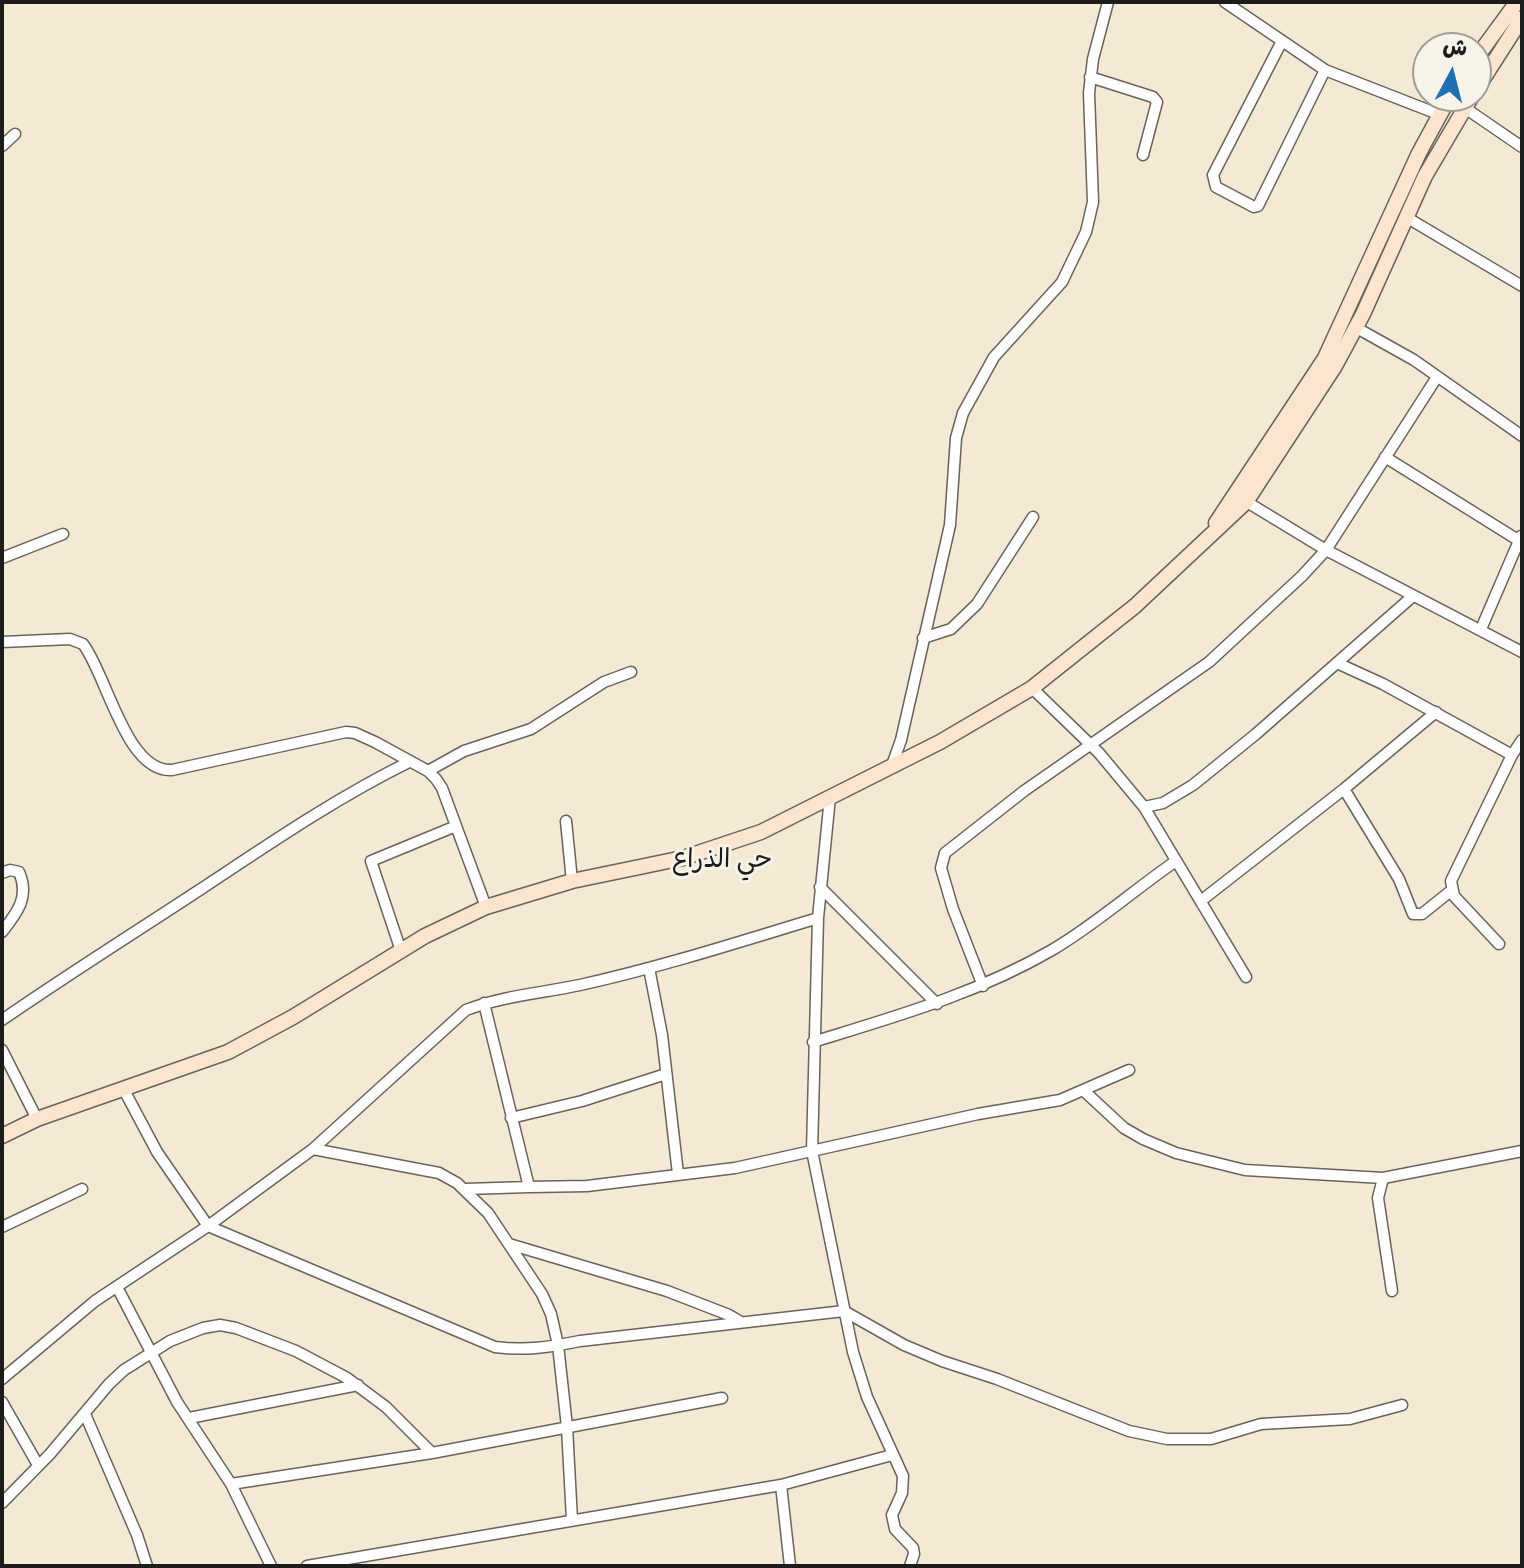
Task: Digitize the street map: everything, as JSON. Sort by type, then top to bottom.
[{"type":"main road","points":[[1492,36],[1517,2]]},
{"type":"main road","points":[[1492,65],[1522,18]]},
{"type":"main road","points":[[2,1136],[37,1119],[204,1062],[258,1038],[449,923],[486,907],[572,881],[722,847],[791,819],[982,719],[1032,688],[1135,606],[1207,537],[1241,497],[1335,366],[1363,314],[1425,176],[1462,112]]},
{"type":"main road","points":[[1241,497],[1331,348],[1438,114]]},
{"type":"street","points":[[891,768],[901,740],[950,525],[956,438],[963,413],[994,357],[1062,282],[1086,232],[1093,202],[1088,106],[1090,77],[1108,2]]},
{"type":"street","points":[[1225,2],[1325,70],[1438,114]]},
{"type":"street","points":[[1282,41],[1213,175],[1216,187],[1254,207],[1258,206],[1325,70]]},
{"type":"street","points":[[1090,77],[1153,97],[1157,102],[1143,155]]},
{"type":"street","points":[[1480,112],[1522,147]]},
{"type":"street","points":[[2,146],[15,134]]},
{"type":"street","points":[[1406,217],[1522,286]]},
{"type":"street","points":[[1355,327],[1400,351],[1522,436]]},
{"type":"street","points":[[983,986],[953,909],[941,860],[957,841],[1090,743],[1209,662],[1302,576],[1326,550],[1437,377]]},
{"type":"street","points":[[1385,457],[1520,537],[1481,629]]},
{"type":"street","points":[[1241,497],[1326,550],[1522,652]]},
{"type":"street","points":[[923,638],[951,629],[977,604],[1033,517]]},
{"type":"street","points":[[2,558],[63,534]]},
{"type":"street","points":[[1144,807],[1163,803],[1185,791],[1413,596]]},
{"type":"street","points":[[2,642],[70,639],[83,644],[130,741],[147,761],[162,770],[346,732],[364,737],[428,771],[442,788],[486,907]]},
{"type":"street","points":[[1337,663],[1383,684],[1512,755]]},
{"type":"street","points":[[428,771],[464,751],[531,729],[604,682],[631,672]]},
{"type":"street","points":[[1032,688],[1090,743],[1144,807],[1246,977]]},
{"type":"street","points":[[1202,900],[1344,789],[1436,712]]},
{"type":"street","points":[[1499,944],[1460,905],[1451,881],[1522,740]]},
{"type":"street","points":[[2,1020],[271,843],[358,789],[409,762]]},
{"type":"street","points":[[1344,789],[1399,879],[1413,914],[1422,914],[1452,890]]},
{"type":"street","points":[[830,797],[818,918],[812,1151],[844,1311],[867,1397],[892,1455],[899,1464],[904,1482],[892,1515],[895,1529],[913,1548],[910,1566]]},
{"type":"street","points":[[566,821],[572,881]]},
{"type":"street","points":[[401,951],[371,861],[456,826]]},
{"type":"street","points":[[813,1042],[937,1004],[983,986],[1055,948],[1176,861]]},
{"type":"street","points":[[2,873],[10,870],[19,872],[24,895],[18,911],[2,932]]},
{"type":"street","points":[[820,887],[937,1004]]},
{"type":"street","points":[[2,1379],[63,1326],[313,1149],[466,1010],[484,1003],[649,968],[818,918]]},
{"type":"street","points":[[649,968],[662,1035],[678,1174]]},
{"type":"street","points":[[484,1003],[529,1187]]},
{"type":"street","points":[[2,1050],[37,1119]]},
{"type":"street","points":[[466,1189],[587,1186],[735,1168],[978,1114],[1060,1100],[1129,1070]]},
{"type":"street","points":[[511,1118],[582,1101],[666,1074]]},
{"type":"street","points":[[124,1090],[157,1152],[208,1226],[495,1347],[520,1351],[844,1311],[904,1345],[942,1361],[1146,1436],[1211,1439],[1261,1424],[1350,1419],[1402,1405]]},
{"type":"street","points":[[1083,1090],[1124,1128],[1143,1139],[1176,1153],[1245,1170],[1383,1178],[1522,1151]]},
{"type":"street","points":[[313,1149],[439,1173],[466,1189],[488,1213],[542,1294],[551,1314],[558,1345],[567,1427],[572,1520]]},
{"type":"street","points":[[1383,1178],[1378,1198],[1392,1291]]},
{"type":"street","points":[[2,1227],[82,1189]]},
{"type":"street","points":[[509,1244],[667,1291],[741,1322]]},
{"type":"street","points":[[117,1287],[149,1353],[231,1484],[271,1566]]},
{"type":"street","points":[[2,1503],[109,1384],[149,1353],[188,1333],[220,1325],[296,1351],[358,1385],[399,1419],[432,1453]]},
{"type":"street","points":[[189,1418],[358,1385]]},
{"type":"street","points":[[231,1484],[432,1453],[722,1398]]},
{"type":"street","points":[[2,1402],[38,1465]]},
{"type":"street","points":[[85,1414],[137,1535],[147,1566]]},
{"type":"street","points":[[307,1566],[781,1485],[892,1455]]},
{"type":"street","points":[[781,1485],[790,1566]]},
{"type":"district","name":"حي الذراع","points":[[722,863]]}]
